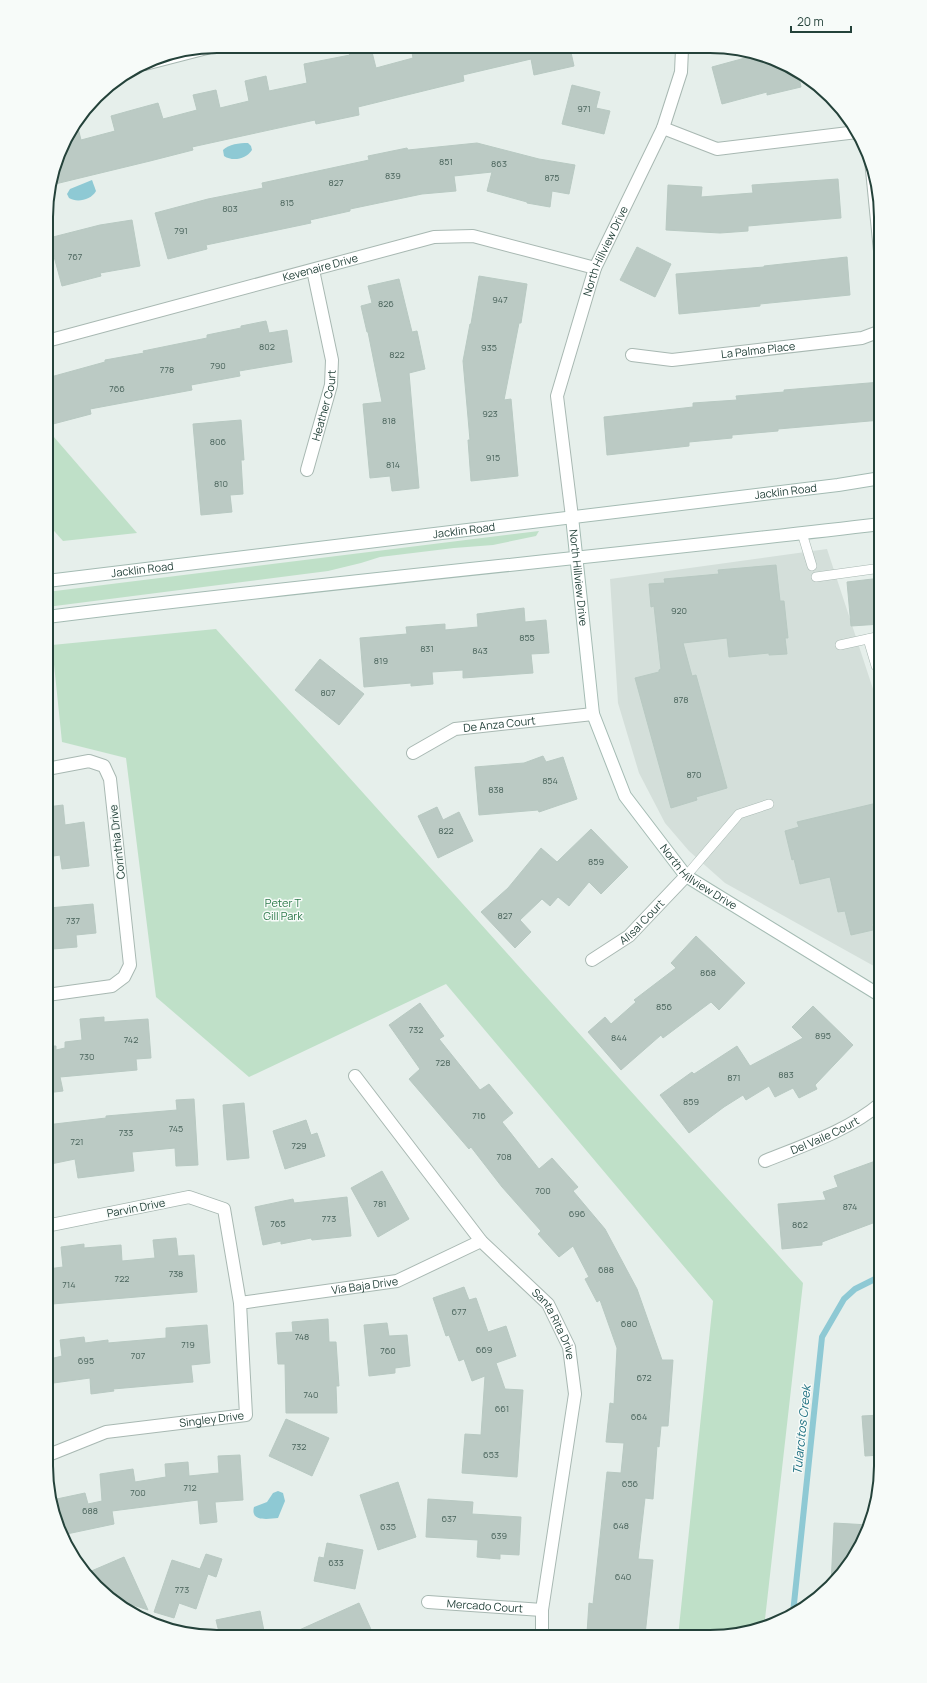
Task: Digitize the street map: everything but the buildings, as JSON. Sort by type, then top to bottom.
[{"type":"street","name":"North Hillview Drive","points":[[682,53],[682,72],[662,128],[595,268],[557,396],[577,559],[593,714],[625,796],[686,876],[874,992]]},
{"type":"street","points":[[662,128],[718,149],[851,133]]},
{"type":"street","name":"Kevenaire Drive","points":[[53,339],[434,237],[474,236],[595,268]]},
{"type":"street","name":"Heather Court","points":[[307,470],[331,385],[332,360],[313,270]]},
{"type":"street","name":"La Palma Place","points":[[632,355],[672,360],[862,338],[874,334]]},
{"type":"street","name":"Jacklin Road","points":[[53,580],[830,486],[874,479]]},
{"type":"street","points":[[53,616],[874,525]]},
{"type":"street","name":"De Anza Court","points":[[413,753],[455,729],[593,714]]},
{"type":"street","name":"Corinthia Drive","points":[[53,769],[89,761],[104,766],[110,780],[130,965],[124,977],[112,986],[53,994]]},
{"type":"street","name":"Alisal Court","points":[[592,960],[629,936],[686,876]]},
{"type":"street","name":"Santa Rita Drive","points":[[355,1076],[481,1241],[548,1304],[569,1347],[575,1394],[542,1610],[542,1630]]},
{"type":"street","name":"Del Vaile Court","points":[[766,1161],[832,1133],[874,1108]]},
{"type":"street","name":"Parvin Drive","points":[[53,1225],[189,1197],[224,1209]]},
{"type":"street","name":"Singley Drive","points":[[53,1453],[106,1432],[246,1415],[240,1303],[224,1209]]},
{"type":"street","name":"Via Baja Drive","points":[[240,1303],[397,1281],[481,1241]]},
{"type":"street","name":"Mercado Court","points":[[428,1602],[542,1610]]},
{"type":"lane","points":[[802,533],[812,566]]},
{"type":"lane","points":[[816,577],[874,569]]},
{"type":"lane","points":[[840,645],[874,638]]},
{"type":"lane","points":[[868,639],[874,659]]},
{"type":"lane","points":[[686,876],[739,814],[769,804]]},
{"type":"shaded area","points":[[827,549],[874,692],[874,966],[725,883],[689,851],[665,823],[639,773],[618,703],[610,579]]},
{"type":"green space","points":[[53,436],[137,533],[63,541],[53,530]]},
{"type":"green space","points":[[539,531],[536,536],[493,545],[380,557],[328,571],[53,606],[53,591]]},
{"type":"green space","name":"Peter T Gill Park","points":[[216,629],[803,1283],[765,1620],[731,1629],[679,1630],[713,1301],[446,984],[249,1077],[156,997],[126,758],[62,742],[53,645]]},
{"type":"water","points":[[248,143],[252,150],[246,156],[239,159],[231,159],[224,156],[223,150],[228,146]]},
{"type":"water","points":[[92,180],[96,191],[91,197],[84,200],[72,200],[69,198],[67,194],[70,189]]},
{"type":"water","points":[[278,1491],[283,1493],[285,1501],[278,1518],[269,1519],[257,1517],[253,1512],[254,1507],[267,1502],[273,1493]]},
{"type":"waterway","name":"Tularcitos Creek","points":[[794,1607],[822,1337],[844,1299],[855,1289],[874,1280]]}]
